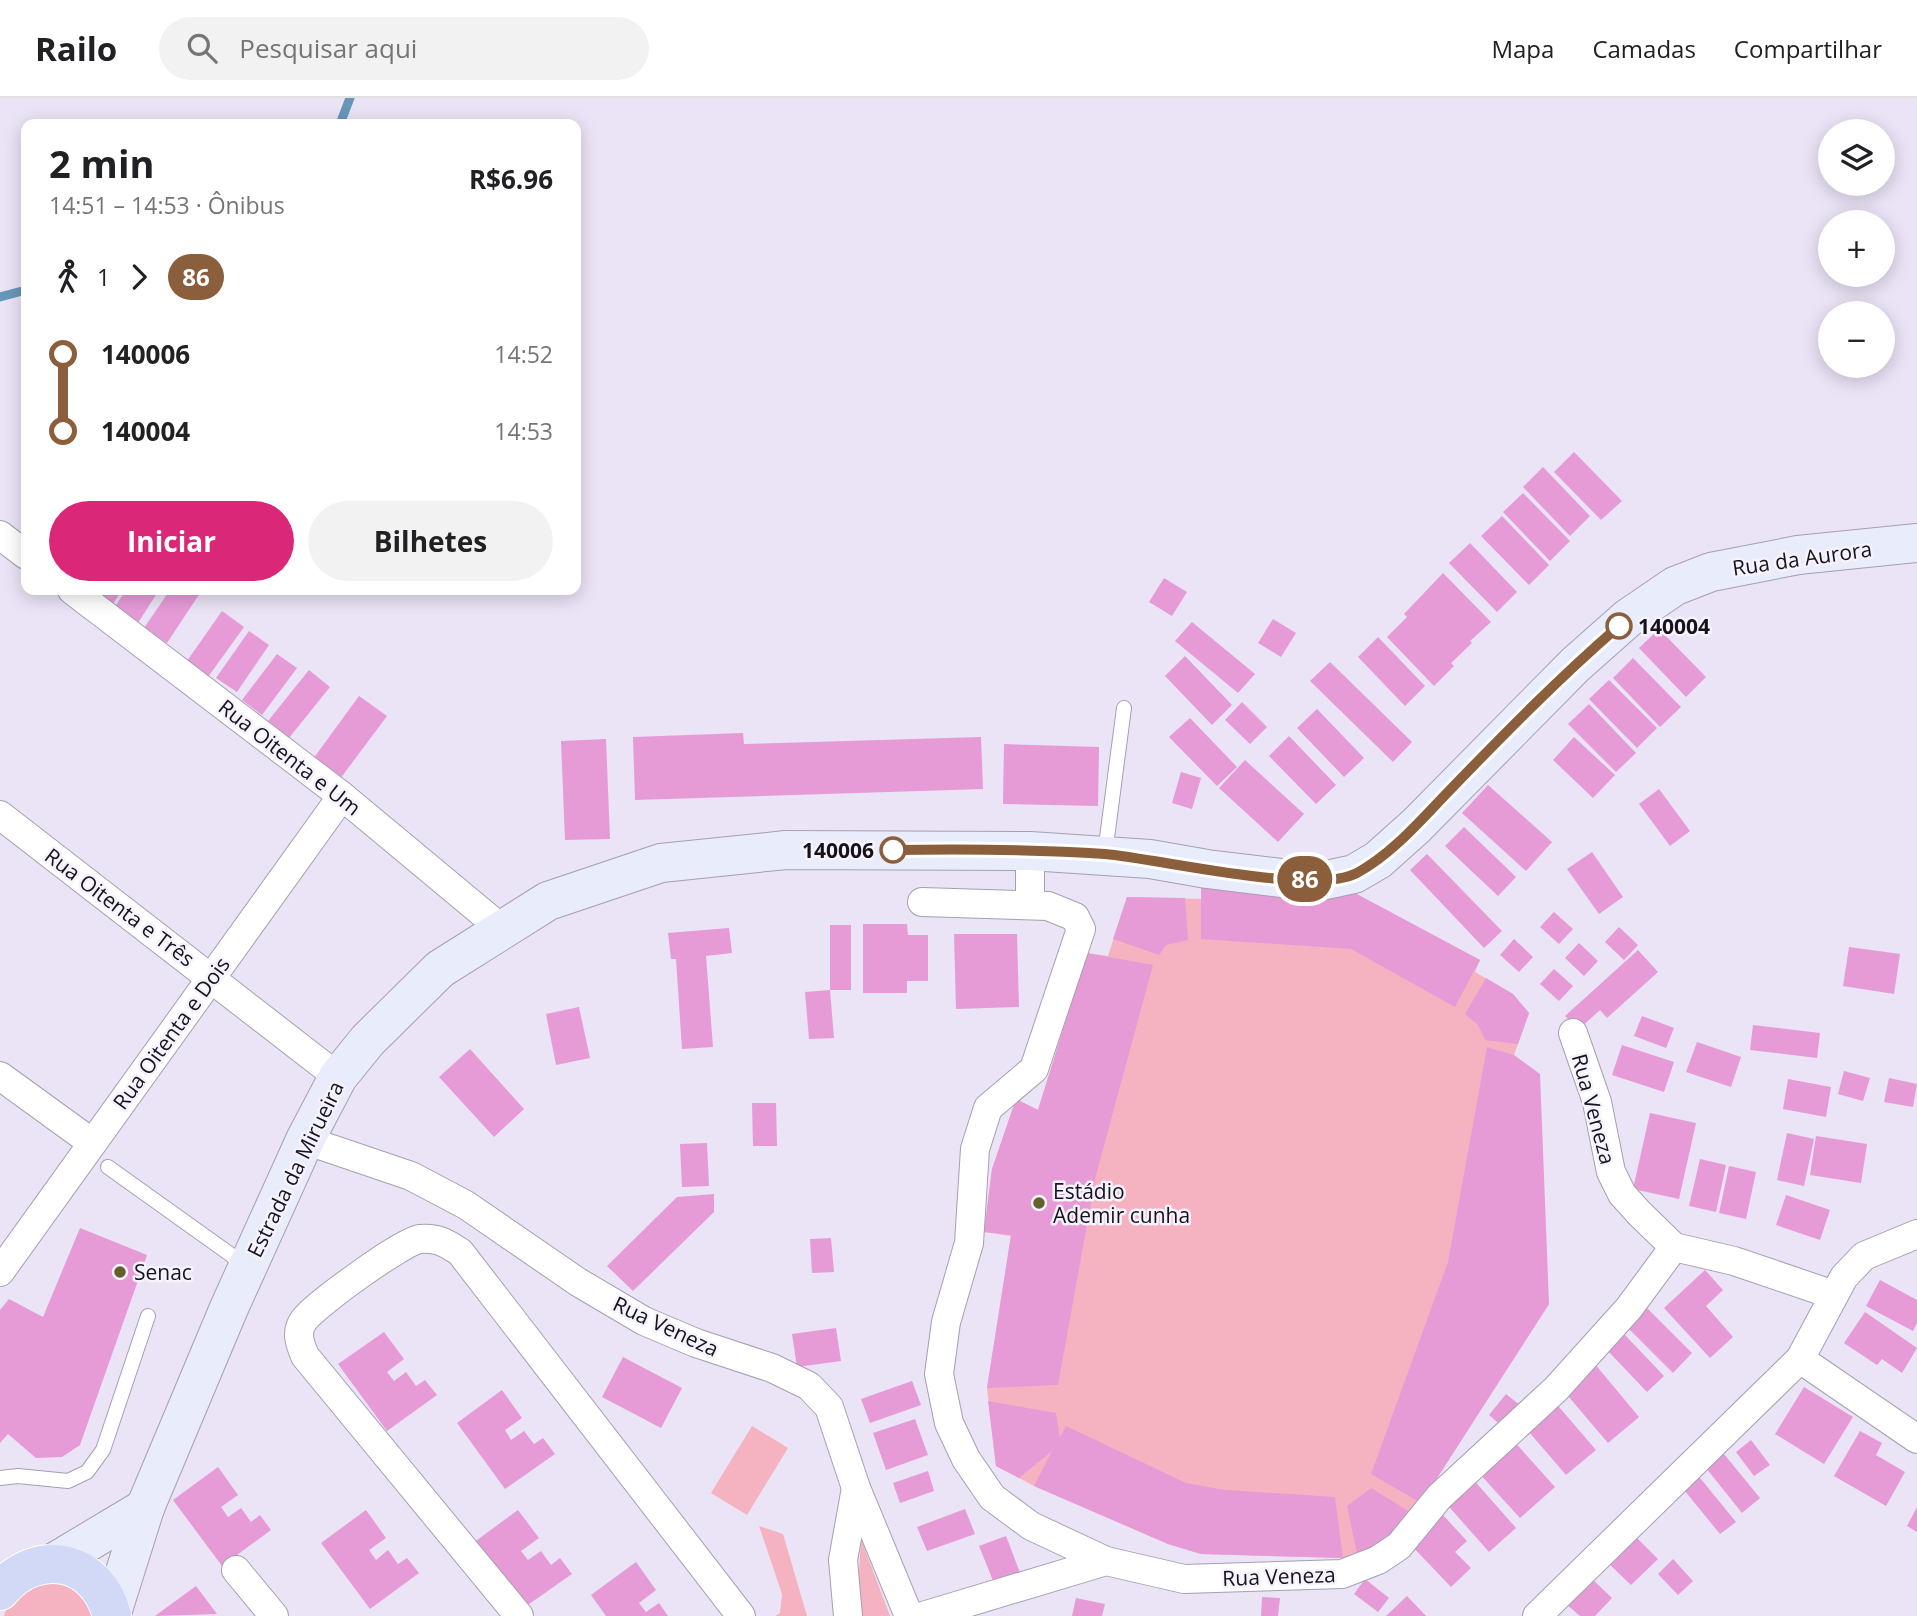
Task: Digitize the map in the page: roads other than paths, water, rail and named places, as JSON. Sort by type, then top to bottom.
[{"type":"main road","name":"Rua da Aurora","points":[[1030,851],[1105,854],[1221,871],[1326,880],[1354,874],[1378,860],[1416,826],[1575,665],[1628,618],[1675,586],[1712,572],[1798,555],[1917,543]]},
{"type":"main road","name":"Estrada da Mirueira","points":[[112,1615],[145,1508],[242,1261],[338,1077],[368,1040],[440,969],[548,901],[661,863],[786,850],[1030,851]]},
{"type":"main road","points":[[0,1591],[9,1579],[46,1564],[145,1508]]},
{"type":"main road","name":"Estrada da Mirueira","points":[[0,1554],[74,1567],[91,1578],[104,1594],[112,1615]]},
{"type":"street","points":[[0,535],[21,551]]},
{"type":"street","name":"Rua Oitenta e Um","points":[[79,595],[342,796],[503,930]]},
{"type":"street","name":"Rua Oitenta e Dois","points":[[0,1272],[342,796]]},
{"type":"street","name":"Rua Oitenta e Três","points":[[0,815],[338,1077]]},
{"type":"street","points":[[1030,851],[1030,905]]},
{"type":"street","points":[[922,902],[1030,905],[1061,910],[1075,917],[1081,929],[1034,1069],[988,1108],[975,1149],[969,1243],[946,1322],[939,1374],[949,1423],[966,1459],[992,1497],[1031,1526],[1106,1561]]},
{"type":"street","name":"Rua Veneza","points":[[923,1616],[1106,1561],[1184,1579],[1342,1574],[1378,1560],[1399,1546],[1439,1497],[1556,1388],[1629,1308],[1674,1247],[1622,1194],[1611,1172],[1597,1101],[1573,1032]]},
{"type":"street","points":[[0,1076],[91,1142]]},
{"type":"street","name":"Rua Veneza","points":[[305,1140],[411,1177],[466,1205],[578,1282],[645,1321],[696,1343],[772,1368],[809,1387],[829,1407],[856,1488],[909,1616]]},
{"type":"street","points":[[1537,1616],[1800,1359],[1844,1277],[1864,1256],[1917,1234]]},
{"type":"street","points":[[519,1616],[305,1356],[298,1338],[303,1321],[318,1307],[401,1246],[418,1239],[441,1240],[460,1252],[741,1616]]},
{"type":"street","points":[[1674,1247],[1734,1261],[1834,1295]]},
{"type":"street","points":[[1800,1359],[1917,1439]]},
{"type":"street","points":[[848,1616],[842,1560],[856,1488]]},
{"type":"street","points":[[236,1570],[274,1616]]},
{"type":"lane","points":[[1105,854],[1124,708]]},
{"type":"lane","points":[[108,1167],[242,1261]]},
{"type":"lane","points":[[0,1478],[18,1476],[68,1481],[87,1472],[103,1450],[148,1316]]},
{"type":"waterway","points":[[342,119],[350,98]]},
{"type":"waterway","points":[[0,297],[21,291]]},
{"type":"place","name":"140004","points":[[1619,626]]},
{"type":"place","name":"140006","points":[[893,850]]},
{"type":"place","name":"Estádio Ademir cunha","points":[[1039,1203]]},
{"type":"place","name":"Senac","points":[[120,1272]]}]
